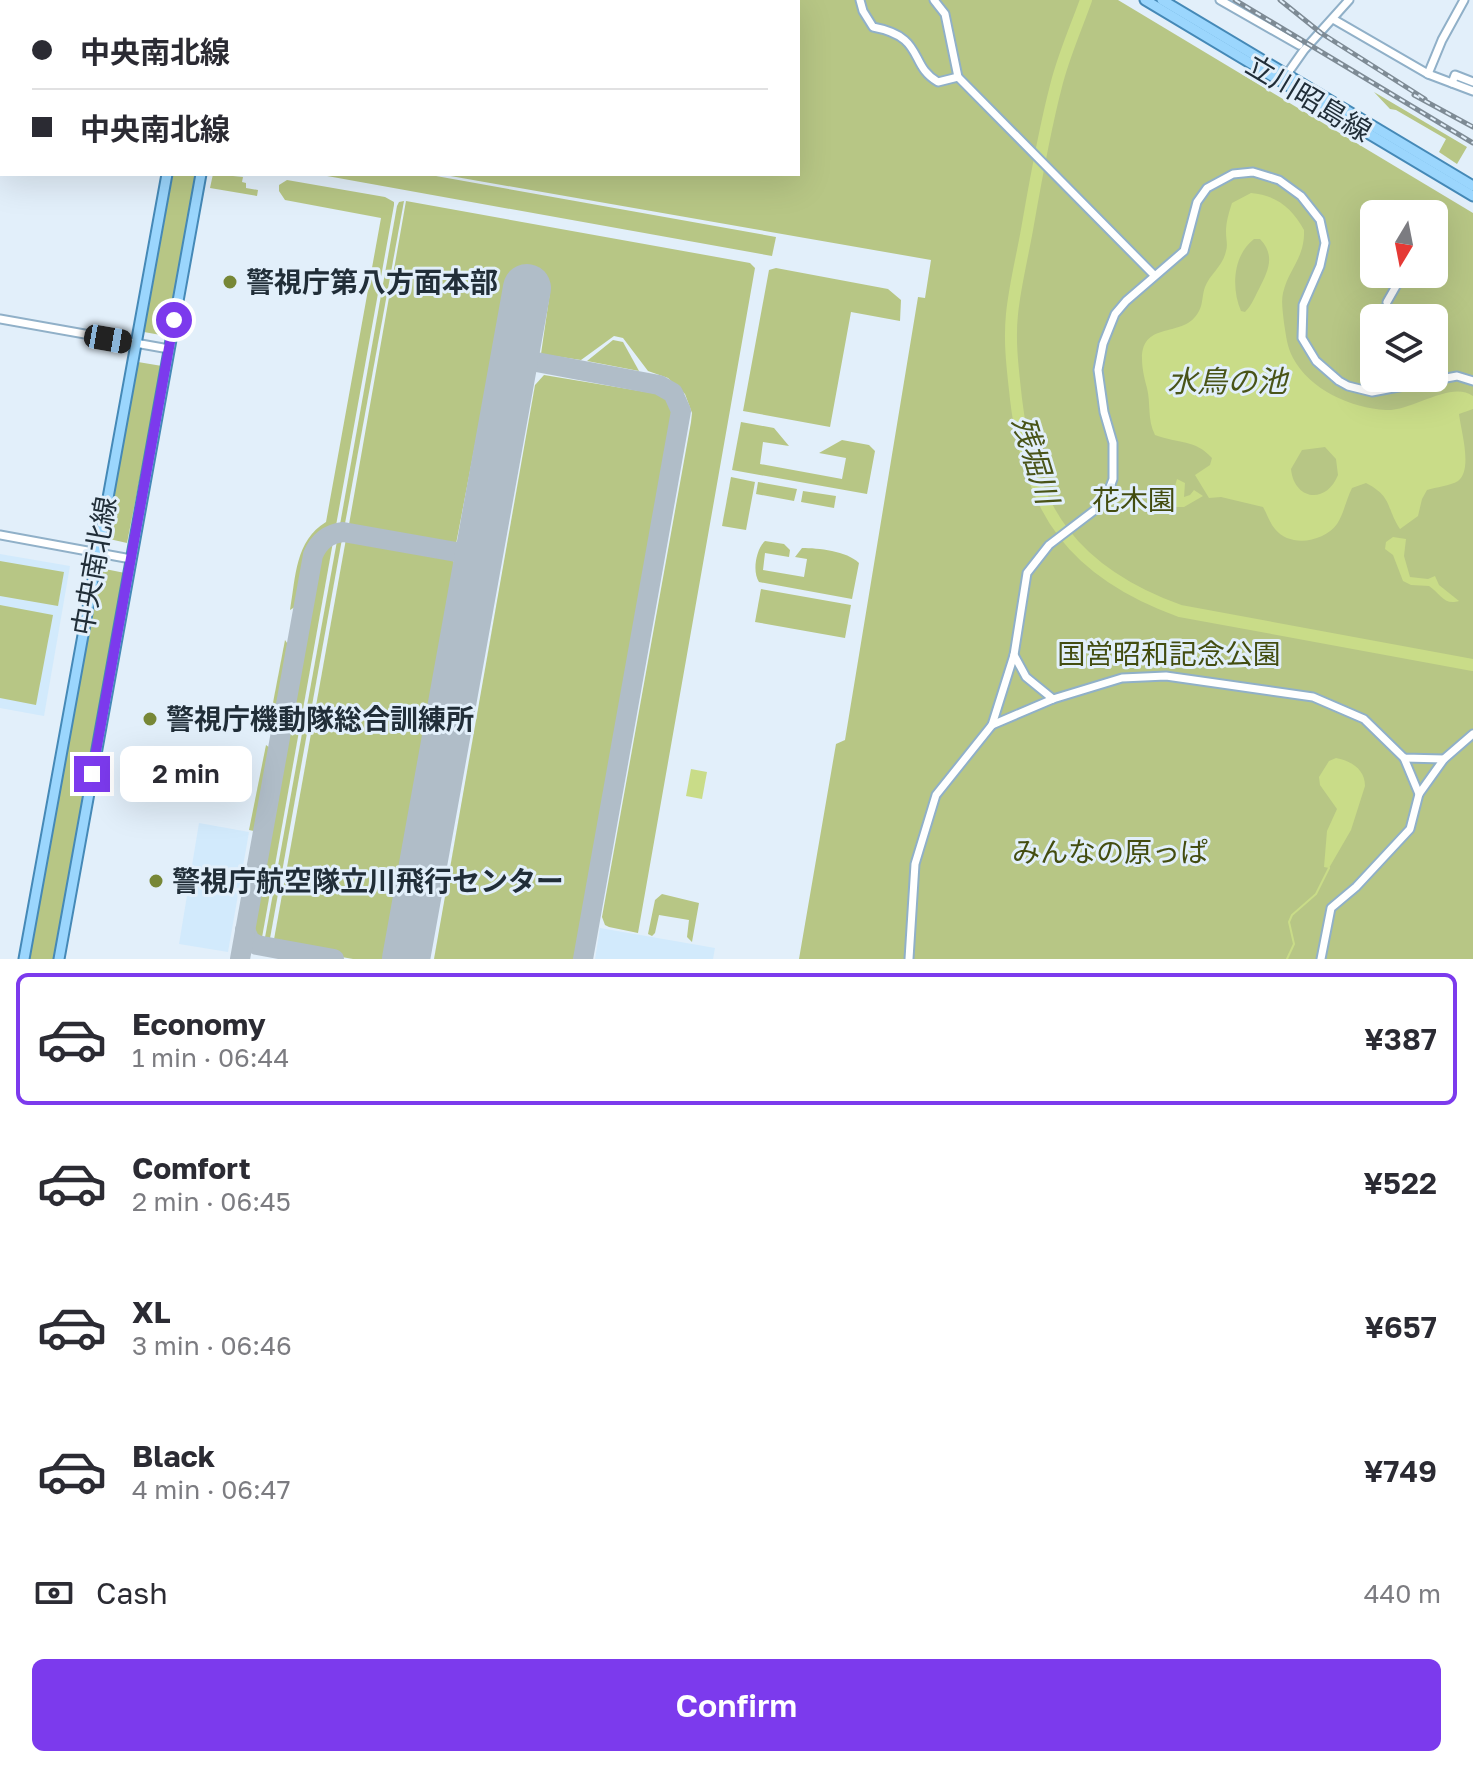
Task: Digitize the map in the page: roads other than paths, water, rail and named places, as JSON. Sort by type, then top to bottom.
[{"type":"main road","name":"立川昭島線","points":[[1145,0],[1473,186]]},
{"type":"main road","name":"立川昭島線","points":[[1162,0],[1473,196]]},
{"type":"main road","name":"中央南北線","points":[[24,959],[167,176]]},
{"type":"main road","name":"中央南北線","points":[[59,959],[201,176]]},
{"type":"street","points":[[860,0],[873,27],[894,31],[913,46],[930,77],[938,82],[958,77]]},
{"type":"street","points":[[934,0],[945,14],[958,77],[1154,275]]},
{"type":"street","points":[[1220,0],[1299,45]]},
{"type":"street","points":[[1284,78],[1304,50],[1349,0]]},
{"type":"street","points":[[1428,74],[1464,0]]},
{"type":"street","points":[[1333,19],[1428,74],[1473,91]]},
{"type":"street","points":[[1452,83],[1455,75],[1473,82]]},
{"type":"street","points":[[909,959],[915,864],[936,795],[992,725],[1014,655],[1027,573],[1053,544],[1104,503],[1113,479],[1114,451],[1098,370],[1103,344],[1115,314],[1154,275],[1184,251],[1197,202],[1207,188],[1233,174],[1253,172],[1279,180],[1301,196],[1320,220],[1325,243],[1320,266],[1303,305],[1302,338],[1316,361],[1348,386],[1372,392],[1457,376],[1473,381]]},
{"type":"street","points":[[0,319],[169,349]]},
{"type":"street","points":[[0,535],[131,559]]},
{"type":"street","points":[[1014,655],[1026,677],[1053,699]]},
{"type":"street","points":[[992,725],[1053,699],[1122,678],[1166,676],[1313,697],[1364,719],[1404,758],[1419,794]]},
{"type":"street","points":[[1321,959],[1331,908],[1356,887],[1410,829],[1419,794],[1444,759],[1473,734]]},
{"type":"street","points":[[1404,758],[1444,759]]},
{"type":"water","name":"水鳥の池","points":[[1251,193],[1276,200],[1289,209],[1304,230],[1302,248],[1283,293],[1285,332],[1289,350],[1300,369],[1321,388],[1359,406],[1386,410],[1454,392],[1473,396],[1473,409],[1459,414],[1465,459],[1462,476],[1455,483],[1427,490],[1418,516],[1400,529],[1385,498],[1366,483],[1352,488],[1337,524],[1331,530],[1316,539],[1289,539],[1275,529],[1263,507],[1221,497],[1209,498],[1195,475],[1210,465],[1212,458],[1206,452],[1193,445],[1155,435],[1142,364],[1143,348],[1149,338],[1191,321],[1199,311],[1205,287],[1224,256],[1232,203]],"holes":[[[1254,239],[1260,239],[1265,245],[1269,264],[1245,312],[1241,311],[1238,302],[1236,272],[1242,254]],[[1325,447],[1336,459],[1338,475],[1326,491],[1311,495],[1298,487],[1291,469],[1302,450]]]},
{"type":"water","name":"水鳥の池","points":[[1177,479],[1185,483],[1184,497],[1194,490],[1203,496],[1184,507],[1170,507],[1167,503]]},
{"type":"water","points":[[1393,537],[1406,539],[1404,556],[1410,577],[1428,579],[1435,576],[1439,585],[1459,601],[1446,600],[1429,586],[1411,585],[1403,581],[1393,555],[1385,549],[1386,542]]},
{"type":"water","points":[[1336,758],[1356,767],[1363,775],[1365,786],[1351,830],[1329,868],[1324,867],[1327,831],[1337,809],[1320,785],[1319,777],[1329,761]]},
{"type":"water","points":[[691,769],[707,772],[702,799],[686,796]]},
{"type":"waterway","name":"残堀川","points":[[1086,0],[1062,64],[1052,103],[1012,314],[1013,367],[1022,438],[1032,474],[1046,505],[1063,532],[1085,556],[1111,577],[1143,596],[1180,611],[1473,665]]},
{"type":"waterway","points":[[1287,959],[1294,944],[1289,922],[1292,915],[1316,894],[1329,868]]},
{"type":"railway","points":[[1235,0],[1473,143]]},
{"type":"railway","points":[[1280,0],[1321,33],[1425,99]]},
{"type":"railway","points":[[1414,95],[1473,127]]},
{"type":"place","name":"警視庁第八方面本部","points":[[230,282]]},
{"type":"place","name":"警視庁機動隊総合訓練所","points":[[150,719]]},
{"type":"place","name":"警視庁航空隊立川飛行センター","points":[[156,881]]},
{"type":"park label","name":"花木園","points":[[1134,500]]},
{"type":"park label","name":"国営昭和記念公園","points":[[1169,654]]},
{"type":"park label","name":"みんなの原っぱ","points":[[1110,852]]}]
